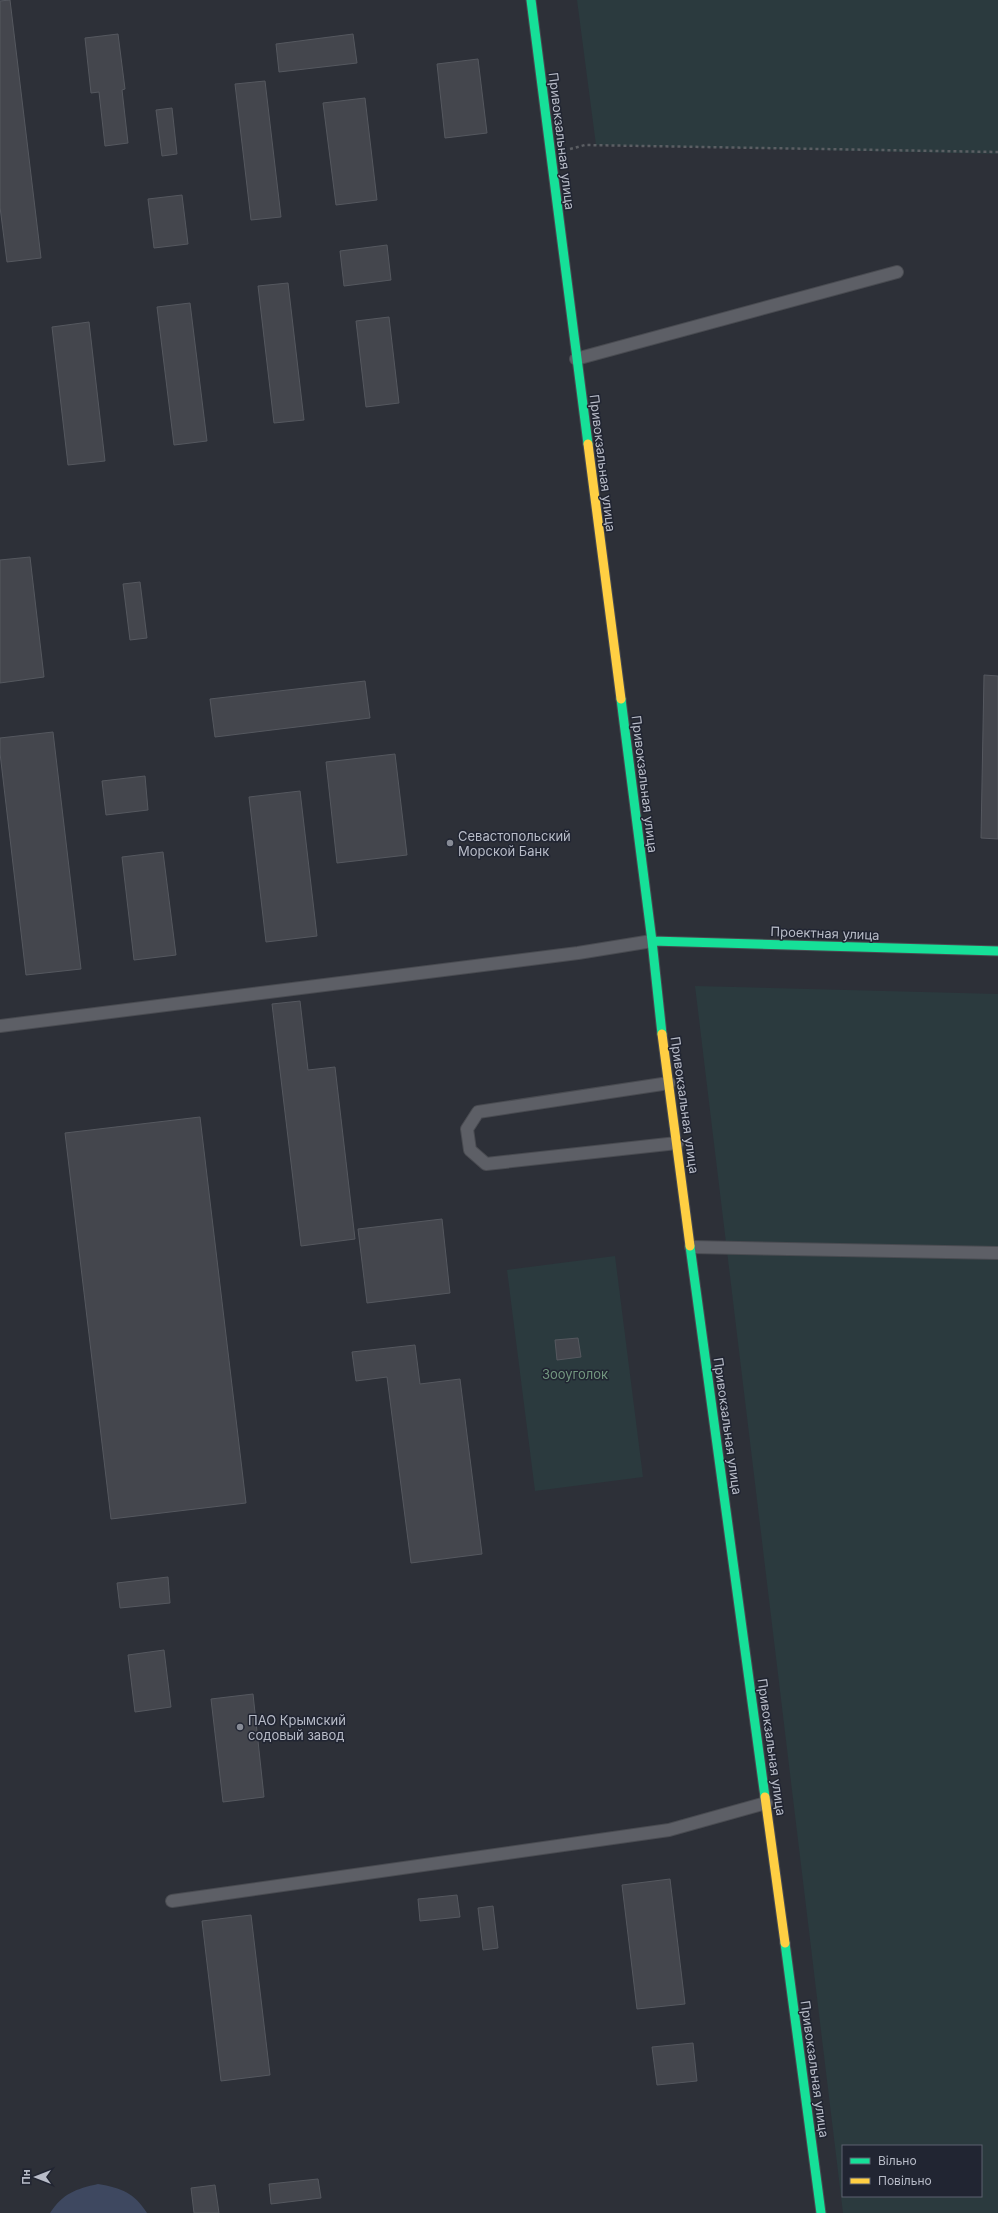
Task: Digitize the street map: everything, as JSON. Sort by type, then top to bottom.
[{"type":"main road","name":"Привокзальная улица","points":[[531,0],[669,1083],[821,2213]]},
{"type":"main road","name":"Проектная улица","points":[[652,941],[998,951]]},
{"type":"lane","points":[[576,359],[897,272]]},
{"type":"lane","points":[[0,1026],[578,953],[652,941]]},
{"type":"lane","points":[[669,1083],[478,1112],[467,1129],[470,1150],[486,1164],[677,1143]]},
{"type":"lane","points":[[691,1247],[998,1253]]},
{"type":"lane","points":[[172,1901],[669,1830],[766,1803]]},
{"type":"path","points":[[550,153],[585,145],[998,152]]},
{"type":"green space","points":[[577,0],[998,0],[998,154],[596,145]]},
{"type":"green space","points":[[695,986],[998,994],[998,2213],[843,2213]]},
{"type":"green space","name":"Зооуголок","points":[[615,1256],[643,1477],[535,1491],[507,1270]]},
{"type":"water","points":[[98,2184],[114,2187],[127,2192],[142,2206],[147,2213],[50,2213],[65,2196],[77,2190]]},
{"type":"building","points":[[10,0],[41,258],[7,262],[0,207],[0,1]]},
{"type":"building","points":[[118,34],[125,89],[122,90],[128,143],[105,146],[99,92],[91,93],[85,38]]},
{"type":"building","points":[[353,34],[357,63],[279,72],[276,44]]},
{"type":"building","points":[[478,59],[487,133],[445,138],[437,64]]},
{"type":"building","points":[[265,81],[281,217],[251,220],[235,84]]},
{"type":"building","points":[[365,98],[377,200],[336,205],[323,103]]},
{"type":"building","points":[[172,108],[177,154],[162,156],[156,110]]},
{"type":"building","points":[[182,195],[188,244],[154,248],[148,199]]},
{"type":"building","points":[[387,245],[391,280],[344,286],[340,251]]},
{"type":"building","points":[[288,283],[304,420],[274,423],[258,286]]},
{"type":"building","points":[[190,303],[207,441],[174,445],[157,307]]},
{"type":"building","points":[[389,317],[399,403],[366,407],[356,321]]},
{"type":"building","points":[[89,322],[105,461],[68,465],[52,327]]},
{"type":"building","points":[[30,557],[44,677],[0,683],[0,560]]},
{"type":"building","points":[[140,582],[147,638],[130,640],[123,584]]},
{"type":"building","points":[[984,675],[998,676],[998,839],[981,838]]},
{"type":"building","points":[[365,681],[370,718],[215,737],[210,699]]},
{"type":"building","points":[[53,732],[81,969],[26,975],[0,753],[0,738]]},
{"type":"building","points":[[395,754],[407,855],[337,863],[326,762]]},
{"type":"building","points":[[145,776],[148,810],[106,815],[102,781]]},
{"type":"building","points":[[300,791],[317,936],[266,942],[249,797]]},
{"type":"building","points":[[163,852],[176,955],[134,960],[122,857]]},
{"type":"building","points":[[300,1001],[308,1070],[335,1067],[355,1239],[301,1246],[272,1004]]},
{"type":"building","points":[[200,1117],[246,1503],[111,1519],[65,1133]]},
{"type":"building","points":[[442,1219],[450,1293],[367,1303],[358,1229]]},
{"type":"building","points":[[578,1338],[581,1357],[557,1360],[555,1340]]},
{"type":"building","points":[[415,1345],[420,1384],[460,1379],[482,1554],[411,1563],[387,1377],[356,1381],[352,1352]]},
{"type":"building","points":[[168,1577],[170,1603],[120,1608],[117,1583]]},
{"type":"building","points":[[164,1650],[171,1707],[135,1712],[128,1655]]},
{"type":"building","points":[[253,1694],[264,1797],[223,1802],[211,1699]]},
{"type":"building","points":[[670,1879],[685,2004],[637,2009],[622,1885]]},
{"type":"building","points":[[457,1895],[460,1917],[420,1921],[418,1899]]},
{"type":"building","points":[[493,1906],[498,1948],[483,1950],[478,1908]]},
{"type":"building","points":[[251,1915],[270,2075],[221,2081],[202,1921]]},
{"type":"building","points":[[693,2043],[697,2081],[657,2085],[652,2047]]},
{"type":"building","points":[[318,2179],[321,2198],[271,2204],[269,2184]]},
{"type":"building","points":[[215,2185],[219,2213],[194,2213],[191,2188]]},
{"type":"traffic: fast","points":[[531,0],[588,444]]},
{"type":"traffic: fast","points":[[621,699],[652,941],[662,1034]]},
{"type":"traffic: fast","points":[[652,941],[998,951]]},
{"type":"traffic: fast","points":[[690,1246],[765,1797]]},
{"type":"traffic: fast","points":[[785,1943],[821,2213]]},
{"type":"traffic: slow","points":[[588,444],[621,699]]},
{"type":"traffic: slow","points":[[662,1034],[690,1246]]},
{"type":"traffic: slow","points":[[765,1797],[785,1943]]},
{"type":"place","name":"Севастопольский Морской Банк","points":[[450,843]]},
{"type":"place","name":"ПАО Крымский содовый завод","points":[[240,1727]]}]
